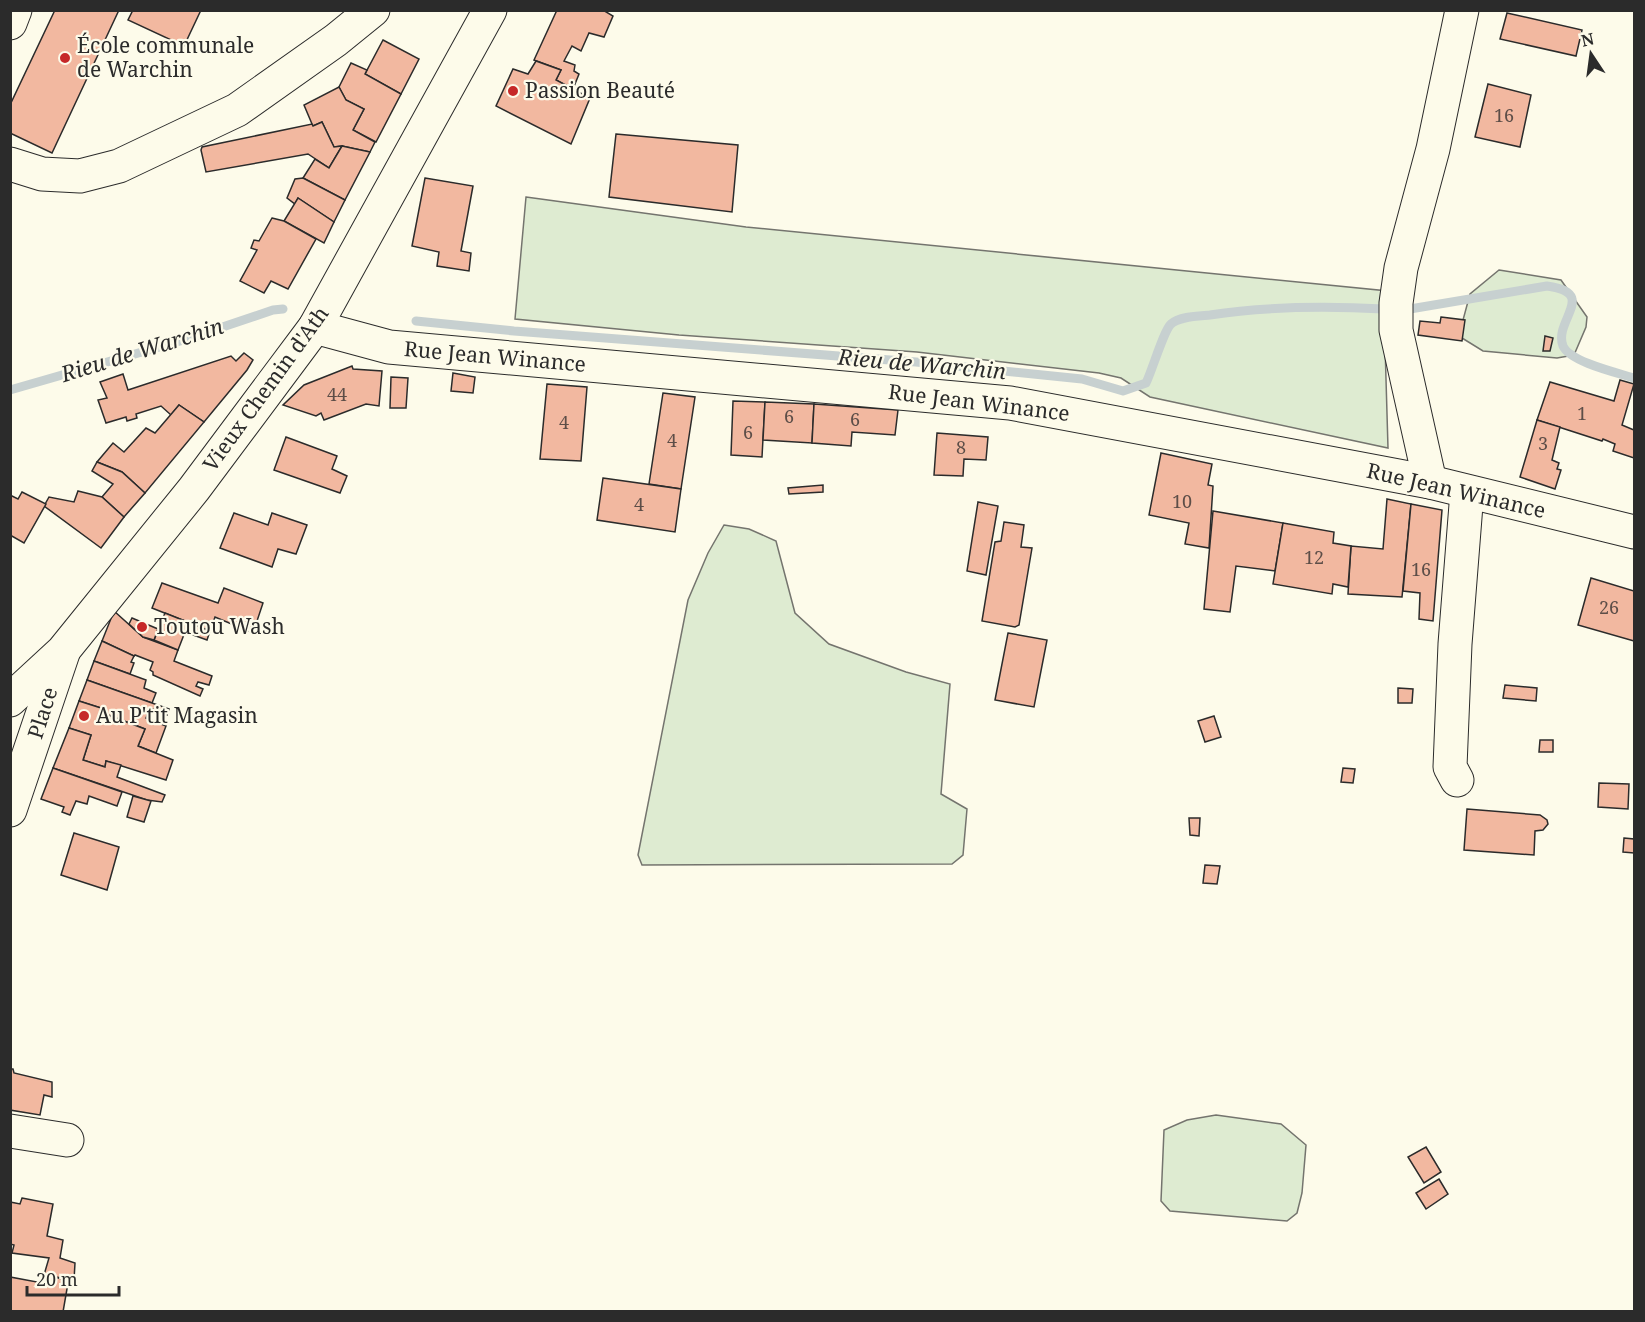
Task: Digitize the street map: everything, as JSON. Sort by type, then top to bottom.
[{"type":"street","points":[[10,23],[15,10]]},
{"type":"street","points":[[10,164],[42,174],[80,176],[119,166],[237,110],[373,10]]},
{"type":"street","name":"Vieux Chemin d'Ath","points":[[10,700],[63,651],[194,489],[315,327],[490,10]]},
{"type":"street","points":[[1430,482],[1396,330],[1396,303],[1401,268],[1433,149],[1462,10]]},
{"type":"street","name":"Rue Jean Winance","points":[[315,327],[389,347],[1010,403],[1430,482],[1635,532]]},
{"type":"street","points":[[1457,780],[1450,767],[1455,644],[1467,492]]},
{"type":"street","name":"Place","points":[[10,810],[63,651]]},
{"type":"street","points":[[10,1131],[67,1140]]},
{"type":"green space","points":[[526,197],[746,227],[1388,291],[1384,310],[1388,448],[1150,397],[1121,378],[1099,373],[917,352],[679,335],[515,319]]},
{"type":"green space","points":[[1499,270],[1561,280],[1587,317],[1586,327],[1574,355],[1557,358],[1483,351],[1462,338],[1463,320],[1470,294]]},
{"type":"green space","points":[[724,525],[749,529],[776,541],[795,613],[829,644],[906,672],[950,684],[941,794],[967,809],[963,855],[952,864],[642,865],[638,855],[688,600],[708,553]]},
{"type":"green space","points":[[1216,1115],[1281,1124],[1306,1145],[1302,1193],[1297,1213],[1287,1221],[1170,1211],[1161,1201],[1164,1130],[1187,1120]]},
{"type":"building","name":"École communale de Warchin","points":[[55,10],[119,10],[52,153],[10,133],[10,105]]},
{"type":"building","name":"École communale de Warchin","points":[[133,10],[201,10],[184,46],[128,20]]},
{"type":"building","points":[[557,10],[603,10],[613,16],[604,37],[589,33],[581,51],[572,46],[564,61],[575,65],[574,71],[579,74],[573,89],[556,80],[561,70],[534,60]]},
{"type":"building","points":[[1507,13],[1582,30],[1576,56],[1500,39]]},
{"type":"building","points":[[383,40],[419,59],[401,94],[365,74]]},
{"type":"building","points":[[536,61],[561,70],[556,80],[590,98],[571,144],[496,106],[513,69],[528,74]]},
{"type":"building","points":[[351,63],[367,70],[365,74],[401,94],[376,142],[353,130],[364,109],[346,100],[339,87]]},
{"type":"building","points":[[1488,84],[1531,95],[1520,147],[1475,137]]},
{"type":"building","points":[[339,87],[346,100],[364,109],[353,130],[375,142],[370,152],[342,146],[334,147],[322,122],[313,126],[312,124],[304,105]]},
{"type":"building","points":[[322,122],[334,147],[342,146],[329,168],[308,154],[206,172],[202,147],[312,124],[313,126]]},
{"type":"building","points":[[616,134],[738,145],[732,212],[609,197]]},
{"type":"building","points":[[342,146],[370,152],[345,200],[303,178],[315,159],[329,168]]},
{"type":"building","points":[[303,178],[345,200],[334,222],[298,198],[295,204],[287,198],[295,179]]},
{"type":"building","points":[[425,178],[473,186],[461,251],[471,253],[469,271],[437,266],[439,252],[412,246]]},
{"type":"building","points":[[298,198],[334,222],[324,243],[284,221]]},
{"type":"building","points":[[272,218],[284,221],[316,239],[288,289],[271,281],[264,293],[240,281],[257,250],[251,248],[254,240],[259,241]]},
{"type":"building","points":[[1441,317],[1465,320],[1462,341],[1418,335],[1420,321],[1440,323]]},
{"type":"building","points":[[1545,336],[1553,338],[1550,351],[1543,351]]},
{"type":"building","points":[[244,353],[253,360],[204,422],[179,405],[171,415],[161,406],[136,414],[137,418],[127,421],[126,417],[106,423],[98,400],[107,398],[100,382],[123,374],[128,390],[231,356],[236,361]]},
{"type":"building","points":[[352,366],[353,369],[382,371],[379,406],[366,404],[324,420],[321,413],[316,416],[283,405],[304,385]]},
{"type":"building","points":[[453,373],[475,377],[473,393],[451,391]]},
{"type":"building","points":[[391,377],[408,378],[406,408],[390,408]]},
{"type":"building","points":[[1620,380],[1634,384],[1622,425],[1634,430],[1634,458],[1613,451],[1615,444],[1603,439],[1602,441],[1537,420],[1550,382],[1614,401]]},
{"type":"building","points":[[547,384],[587,387],[581,461],[540,459]]},
{"type":"building","points":[[663,393],[695,397],[681,489],[649,484]]},
{"type":"building","points":[[733,401],[765,402],[762,457],[731,455]]},
{"type":"building","points":[[765,402],[814,404],[812,443],[763,440]]},
{"type":"building","points":[[814,404],[898,410],[895,435],[852,432],[851,446],[812,443]]},
{"type":"building","points":[[179,405],[204,422],[145,493],[122,472],[97,462],[113,443],[124,452],[146,428],[155,433]]},
{"type":"building","points":[[1537,420],[1560,427],[1552,460],[1559,463],[1557,469],[1561,470],[1555,489],[1520,477]]},
{"type":"building","points":[[937,433],[988,437],[986,460],[964,459],[963,476],[934,475]]},
{"type":"building","points":[[286,437],[337,456],[332,469],[347,476],[340,493],[274,470]]},
{"type":"building","points":[[1161,453],[1212,464],[1208,485],[1213,486],[1209,548],[1185,544],[1189,523],[1149,515]]},
{"type":"building","points":[[97,462],[122,472],[145,493],[124,517],[102,497],[113,484],[92,471]]},
{"type":"building","points":[[603,478],[681,489],[675,532],[597,520]]},
{"type":"building","points":[[823,485],[823,492],[789,494],[788,488]]},
{"type":"building","points":[[78,491],[102,497],[124,517],[101,548],[44,506],[49,497],[74,502]]},
{"type":"building","points":[[22,492],[46,504],[24,543],[10,535],[10,495],[18,499]]},
{"type":"building","points":[[1387,499],[1411,504],[1402,597],[1348,594],[1351,546],[1383,549]]},
{"type":"building","points":[[978,502],[998,506],[986,575],[967,571]]},
{"type":"building","points":[[1411,504],[1442,510],[1433,621],[1419,619],[1420,593],[1403,591]]},
{"type":"building","points":[[1213,511],[1283,523],[1275,571],[1236,566],[1230,612],[1204,609]]},
{"type":"building","points":[[234,513],[268,525],[272,513],[307,525],[296,554],[278,549],[272,567],[220,548]]},
{"type":"building","points":[[1004,522],[1024,525],[1021,547],[1032,548],[1019,625],[1015,627],[982,621],[995,542],[1001,541]]},
{"type":"building","points":[[1283,523],[1334,532],[1333,543],[1351,546],[1348,587],[1333,584],[1332,594],[1273,584]]},
{"type":"building","points":[[1591,578],[1634,591],[1634,641],[1578,625]]},
{"type":"building","points":[[162,583],[218,603],[224,588],[263,603],[253,633],[215,617],[210,631],[152,608]]},
{"type":"building","points":[[114,611],[143,637],[178,650],[174,661],[212,676],[209,685],[198,682],[196,686],[203,689],[200,696],[153,675],[150,670],[153,662],[102,641]]},
{"type":"building","points":[[165,613],[210,631],[207,640],[185,632],[178,650],[154,640]]},
{"type":"building","name":"Toutou Wash","points":[[132,618],[158,629],[154,640],[143,637],[129,624]]},
{"type":"building","points":[[1008,633],[1047,640],[1034,707],[995,700]]},
{"type":"building","points":[[102,641],[134,656],[130,674],[94,661]]},
{"type":"building","points":[[94,661],[146,680],[144,688],[156,693],[152,703],[87,680]]},
{"type":"building","points":[[87,680],[169,709],[167,715],[150,708],[146,718],[166,726],[156,753],[138,746],[145,729],[100,712],[101,708],[79,701]]},
{"type":"building","points":[[1505,685],[1537,688],[1536,701],[1503,698]]},
{"type":"building","points":[[1398,688],[1413,689],[1412,703],[1398,703]]},
{"type":"building","points":[[79,701],[101,708],[100,712],[145,729],[138,746],[173,760],[166,780],[106,761],[105,767],[83,760],[91,735],[69,728]]},
{"type":"building","points":[[1214,716],[1221,737],[1205,742],[1198,721]]},
{"type":"building","points":[[69,728],[91,735],[83,760],[105,767],[106,761],[121,765],[117,777],[165,795],[162,802],[147,800],[53,768]]},
{"type":"building","points":[[1540,740],[1553,740],[1553,752],[1539,752]]},
{"type":"building","points":[[53,768],[122,792],[117,806],[89,796],[87,804],[76,801],[70,815],[62,812],[64,807],[41,799]]},
{"type":"building","points":[[1343,768],[1355,769],[1353,783],[1341,782]]},
{"type":"building","points":[[1599,783],[1629,784],[1628,809],[1598,807]]},
{"type":"building","points":[[133,796],[151,801],[144,822],[127,817]]},
{"type":"building","points":[[1467,809],[1540,815],[1547,820],[1548,824],[1543,830],[1535,831],[1534,855],[1464,850]]},
{"type":"building","points":[[1189,818],[1200,818],[1199,836],[1190,835]]},
{"type":"building","points":[[74,833],[119,847],[107,890],[61,875]]},
{"type":"building","points":[[1624,838],[1634,839],[1634,853],[1623,852]]},
{"type":"building","points":[[1205,865],[1220,866],[1217,884],[1203,883]]},
{"type":"building","points":[[10,1069],[13,1069],[14,1073],[52,1082],[52,1097],[44,1095],[40,1115],[10,1110]]},
{"type":"building","points":[[1426,1147],[1441,1172],[1424,1183],[1408,1157]]},
{"type":"building","points":[[1439,1179],[1448,1194],[1426,1209],[1416,1193]]},
{"type":"building","points":[[22,1198],[53,1204],[47,1236],[63,1240],[60,1258],[75,1263],[74,1280],[44,1275],[49,1258],[12,1253],[14,1245],[10,1244],[10,1202],[20,1204]]},
{"type":"building","points":[[44,1275],[63,1279],[63,1282],[68,1283],[63,1312],[10,1312],[10,1277],[42,1283]]},
{"type":"waterway","name":"Rieu de Warchin","points":[[1404,310],[1547,286],[1562,290],[1570,295],[1572,301],[1562,337],[1563,346],[1567,352],[1584,362],[1634,378]]},
{"type":"waterway","name":"Rieu de Warchin","points":[[416,321],[514,331],[916,362],[1082,379],[1123,391],[1146,383],[1168,328],[1179,319],[1276,308],[1384,309]]},
{"type":"waterway","name":"Rieu de Warchin","points":[[10,390],[187,339],[273,310],[283,309]]},
{"type":"place","name":"École communale de Warchin","points":[[65,58]]},
{"type":"place","name":"Passion Beauté","points":[[513,91]]},
{"type":"place","name":"Toutou Wash","points":[[142,627]]},
{"type":"place","name":"Au P'tit Magasin","points":[[84,716]]}]
